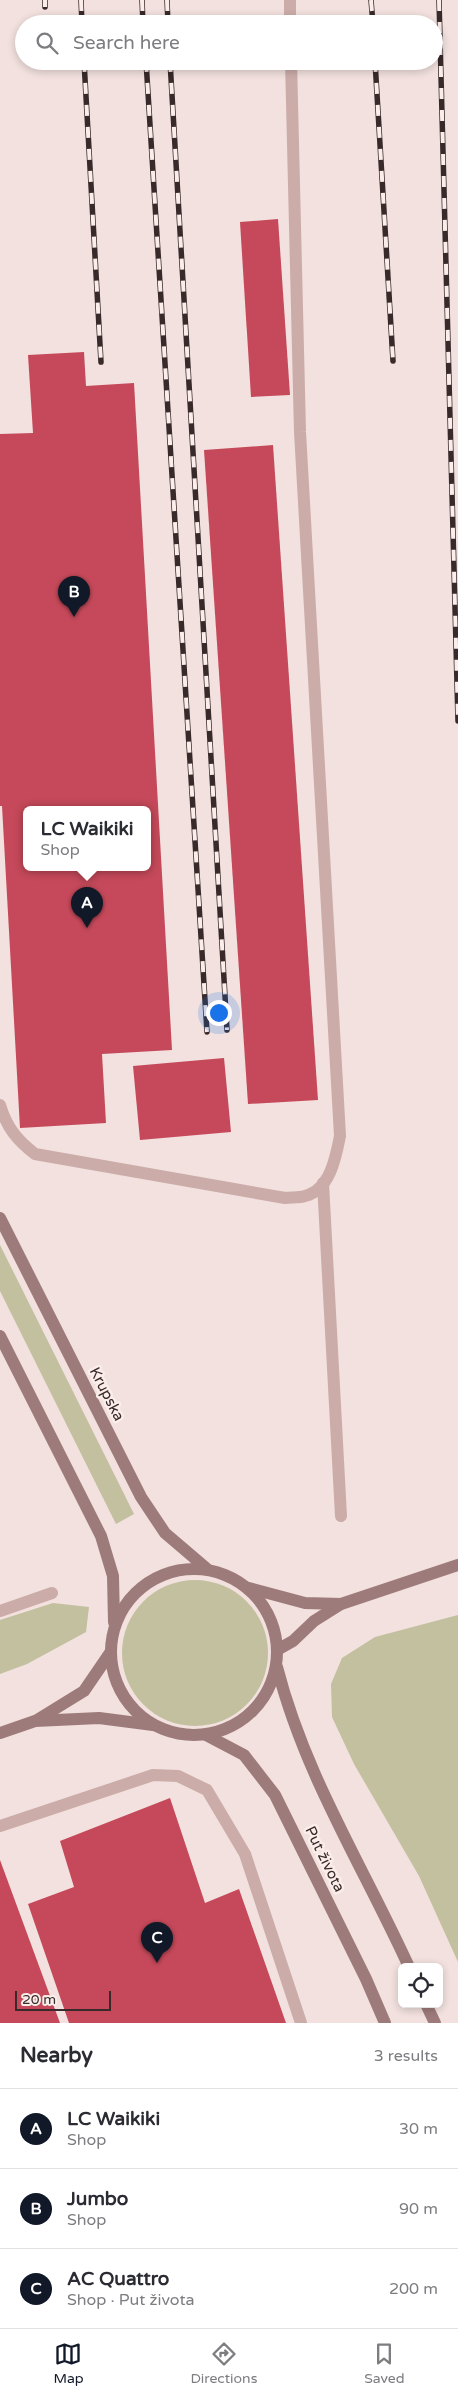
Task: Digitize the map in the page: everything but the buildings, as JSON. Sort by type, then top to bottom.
[{"type":"street","name":"Krupska","points":[[0,1218],[141,1497],[164,1532],[206,1568]]},
{"type":"street","points":[[0,1336],[101,1536],[113,1576],[114,1624],[110,1654],[116,1682],[131,1707],[154,1725]]},
{"type":"street","points":[[277,1650],[293,1640],[314,1620],[341,1604],[458,1565]]},
{"type":"street","points":[[35,1721],[99,1718],[154,1725],[178,1735],[206,1735],[230,1728],[252,1713],[268,1692],[277,1667],[277,1640],[270,1615],[249,1588],[234,1577],[206,1568],[177,1569],[150,1580],[128,1599],[114,1624]]},
{"type":"street","points":[[249,1588],[304,1603],[341,1604]]},
{"type":"street","points":[[0,1733],[35,1721],[84,1691],[110,1654]]},
{"type":"street","name":"Put života","points":[[277,1667],[301,1746],[407,1963]]},
{"type":"street","name":"Put života","points":[[206,1735],[244,1755],[275,1795],[366,1979],[385,2023]]},
{"type":"street","points":[[428,2008],[435,2023]]},
{"type":"lane","points":[[290,0],[290,15]]},
{"type":"lane","points":[[0,1105],[5,1122],[16,1140],[36,1154],[285,1198],[307,1196],[323,1183],[335,1163],[340,1136],[300,432],[291,70]]},
{"type":"lane","points":[[323,1183],[341,1516]]},
{"type":"lane","points":[[0,1611],[52,1593]]},
{"type":"lane","points":[[0,1826],[153,1775],[178,1776],[207,1790],[245,1854],[301,2023]]},
{"type":"shaded area","points":[[0,1245],[134,1514],[116,1524],[0,1291]]},
{"type":"shaded area","points":[[195,1580],[209,1581],[223,1586],[236,1592],[247,1601],[256,1612],[262,1625],[267,1639],[267,1667],[262,1681],[256,1694],[247,1705],[236,1714],[223,1720],[209,1725],[195,1726],[181,1725],[167,1720],[154,1714],[143,1705],[134,1694],[128,1681],[123,1667],[122,1653],[123,1639],[128,1625],[134,1612],[143,1601],[154,1592],[167,1586],[181,1581]]},
{"type":"shaded area","points":[[53,1603],[89,1607],[86,1632],[27,1664],[0,1674],[0,1620]]},
{"type":"shaded area","points":[[458,1615],[458,1962],[419,1876],[354,1764],[332,1717],[331,1684],[342,1658],[375,1637]]},
{"type":"railway","points":[[45,0],[45,7]]},
{"type":"railway","points":[[81,0],[82,15]]},
{"type":"railway","points":[[142,0],[143,15]]},
{"type":"railway","points":[[167,0],[168,15]]},
{"type":"railway","points":[[371,0],[372,15]]},
{"type":"railway","points":[[439,0],[439,15]]},
{"type":"railway","points":[[85,70],[101,362]]},
{"type":"railway","points":[[147,70],[207,1032]]},
{"type":"railway","points":[[171,70],[227,1030]]},
{"type":"railway","points":[[376,70],[393,361]]},
{"type":"railway","points":[[441,70],[458,721]]},
{"type":"place","name":"Jumbo","points":[[74,617]]},
{"type":"place","name":"LC Waikiki","points":[[87,928]]},
{"type":"place","name":"AC Quattro","points":[[157,1963]]}]
